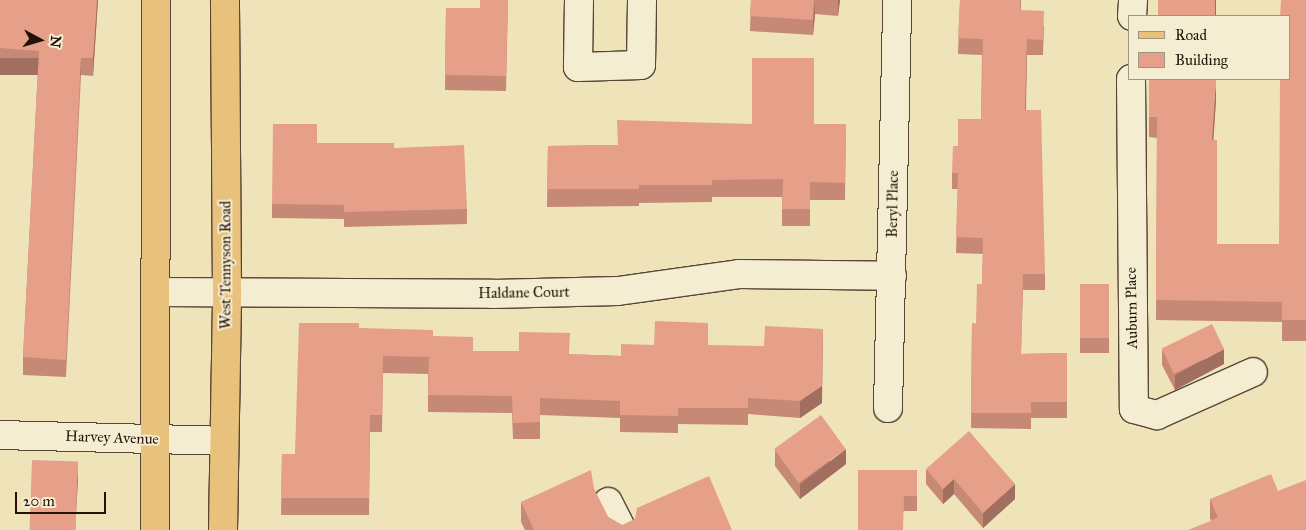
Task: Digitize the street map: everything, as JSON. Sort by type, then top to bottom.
[{"type":"main road","points":[[156,0],[156,530]]},
{"type":"main road","name":"West Tennyson Road","points":[[223,530],[227,292],[225,0]]},
{"type":"street","points":[[579,0],[578,67],[641,65],[642,0]]},
{"type":"street","name":"Beryl Place","points":[[888,408],[897,0]]},
{"type":"street","points":[[1132,15],[1133,0]]},
{"type":"street","name":"Auburn Place","points":[[1131,80],[1134,409],[1156,415],[1253,372]]},
{"type":"street","name":"Haldane Court","points":[[156,292],[618,291],[739,274],[892,276]]},
{"type":"street","name":"Harvey Avenue","points":[[0,435],[155,440],[224,440]]},
{"type":"street","points":[[608,502],[622,530]]},
{"type":"building","points":[[0,0],[97,0],[93,58],[81,58],[66,360],[23,357],[39,51],[0,48]]},
{"type":"building","points":[[480,0],[508,0],[506,76],[445,75],[446,8],[480,8]]},
{"type":"building","points":[[751,0],[814,0],[813,20],[750,16]]},
{"type":"building","points":[[960,0],[1020,0],[1020,10],[1044,11],[1043,40],[1027,39],[1025,110],[1041,110],[1045,274],[1023,274],[1021,354],[1067,353],[1067,402],[1031,402],[1031,413],[971,413],[972,323],[976,324],[977,284],[982,284],[983,238],[956,237],[958,173],[952,173],[953,146],[958,146],[958,119],[981,119],[983,39],[958,38]]},
{"type":"building","points":[[1158,0],[1215,0],[1215,15],[1158,15]]},
{"type":"building","points":[[1281,0],[1306,0],[1306,320],[1282,320],[1282,302],[1156,300],[1157,117],[1149,117],[1149,80],[1216,80],[1212,140],[1217,140],[1217,244],[1279,244],[1280,80],[1291,80],[1291,15],[1280,15]]},
{"type":"building","points":[[752,58],[814,58],[814,124],[846,124],[845,183],[810,182],[810,209],[782,209],[783,179],[712,180],[712,185],[639,185],[639,189],[547,189],[548,146],[618,145],[617,120],[752,124]]},
{"type":"building","points":[[273,124],[317,124],[317,143],[394,143],[394,148],[464,145],[467,209],[344,212],[344,205],[272,204]]},
{"type":"building","points":[[1080,284],[1109,284],[1109,338],[1080,338]]},
{"type":"building","points":[[655,321],[708,323],[708,345],[764,346],[765,326],[823,329],[822,386],[800,401],[748,398],[748,408],[678,408],[678,416],[620,415],[620,401],[540,398],[540,422],[513,423],[512,396],[428,395],[429,357],[383,356],[382,415],[370,415],[369,498],[281,498],[282,454],[295,454],[299,323],[359,323],[359,328],[433,330],[433,336],[473,337],[473,351],[519,351],[519,332],[570,333],[569,354],[621,356],[621,344],[654,345]]},
{"type":"building","points":[[1212,324],[1224,349],[1174,374],[1162,349]]},
{"type":"building","points":[[821,415],[846,449],[799,483],[774,449]]},
{"type":"building","points":[[969,431],[1015,484],[983,513],[954,479],[943,489],[926,469]]},
{"type":"building","points":[[32,460],[78,462],[76,530],[30,530]]},
{"type":"building","points":[[591,470],[594,489],[608,517],[622,525],[635,519],[637,508],[709,476],[732,530],[534,530],[521,502]]},
{"type":"building","points":[[858,470],[917,470],[917,496],[904,496],[903,530],[858,530]]},
{"type":"building","points":[[1271,474],[1278,491],[1306,480],[1306,530],[1188,530],[1218,518],[1210,499]]}]
